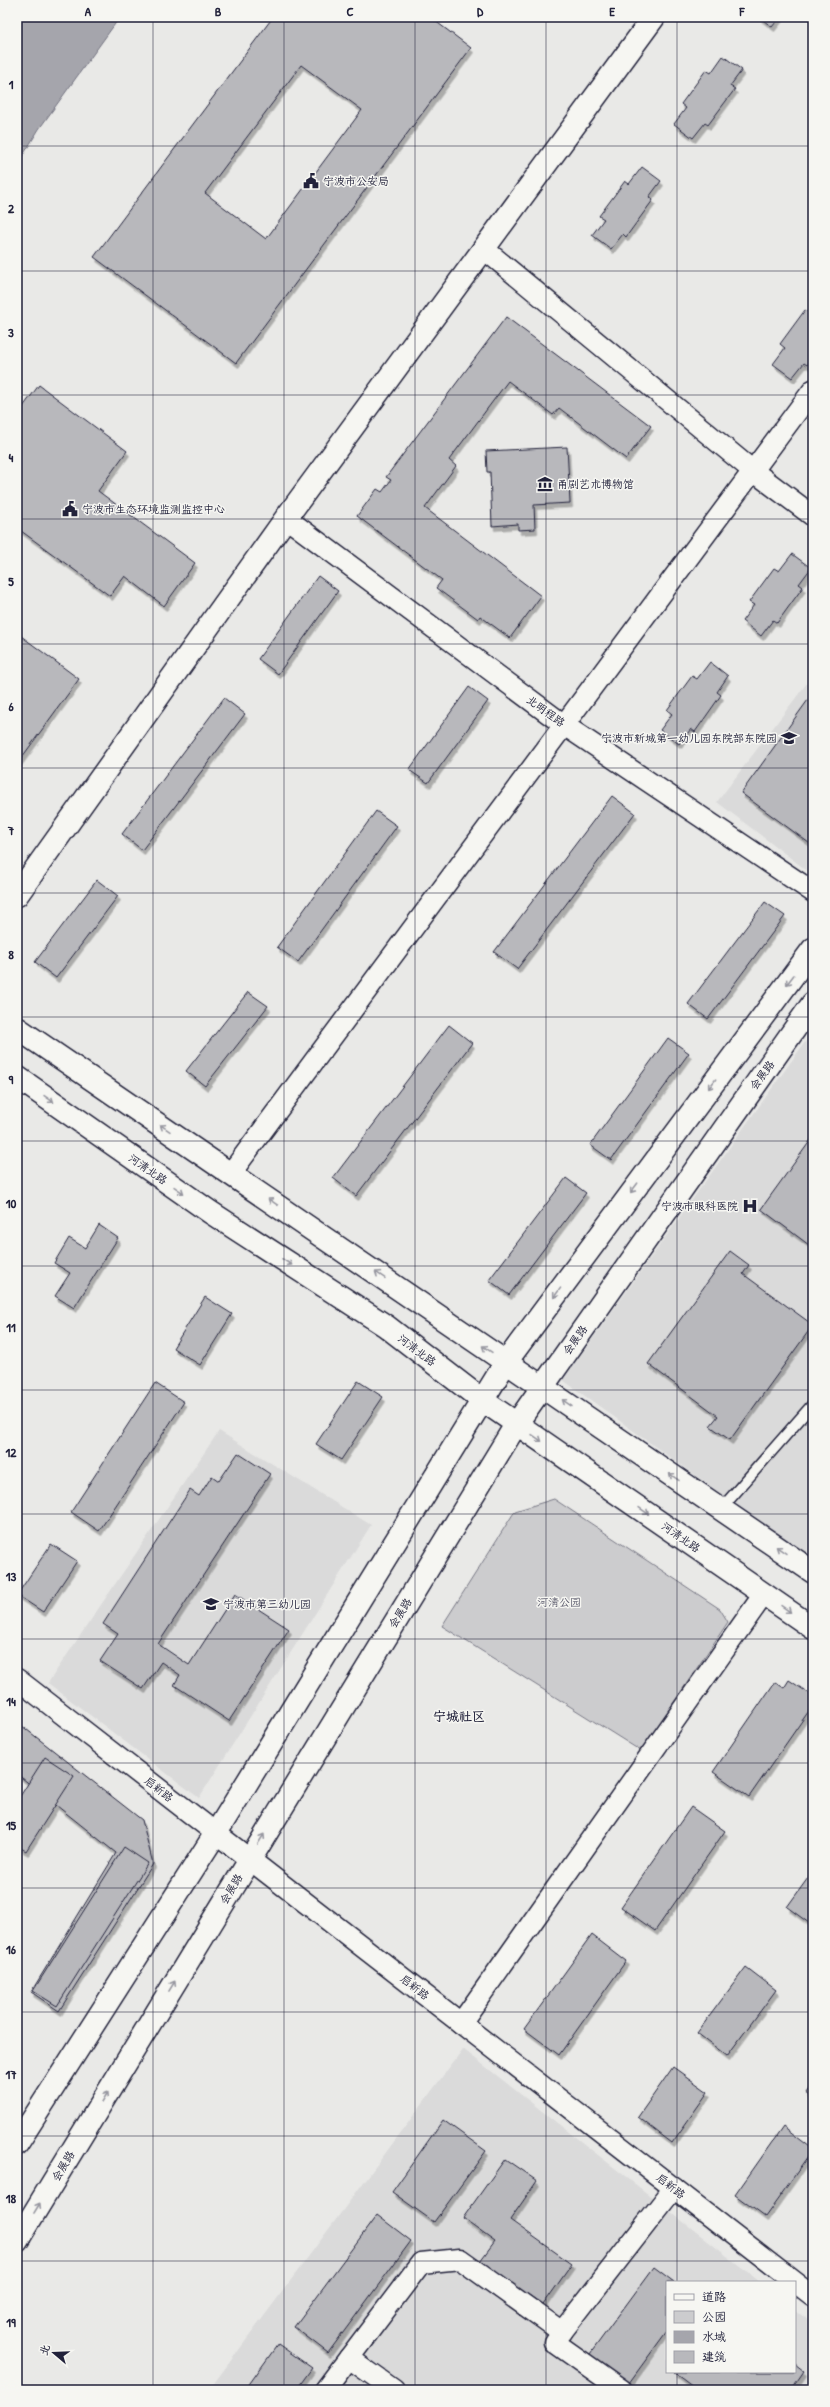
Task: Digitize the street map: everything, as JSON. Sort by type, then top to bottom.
[{"type":"street","points":[[17,895],[286,518],[654,17]]},
{"type":"street","points":[[484,249],[753,471],[813,516]]},
{"type":"street","points":[[231,1173],[813,390]]},
{"type":"street","name":"北明程路","points":[[286,518],[564,725],[813,892]]},
{"type":"street","points":[[17,2144],[216,1833],[506,1362],[813,949]]},
{"type":"street","name":"会展路","points":[[17,2241],[249,1859],[517,1423],[813,1004]]},
{"type":"street","points":[[17,1028],[543,1386],[813,1572]]},
{"type":"street","name":"河清北路","points":[[17,1077],[210,1212],[386,1326],[482,1400],[813,1628]]},
{"type":"street","points":[[461,2023],[764,1594]]},
{"type":"street","name":"启新路","points":[[17,1679],[794,2281]]},
{"type":"street","points":[[622,2390],[554,2342],[674,2188]]},
{"type":"street","points":[[325,2390],[421,2263],[460,2259],[562,2332]]},
{"type":"street","name":"启新路","points":[[796,2283],[813,2296]]},
{"type":"street","points":[[348,2358],[394,2390]]},
{"type":"lane","points":[[721,1509],[813,1404]]},
{"type":"shaded area","name":"宁波市新城第一幼儿园东院部东院园","points":[[813,675],[813,875],[717,802]]},
{"type":"shaded area","name":"宁波市眼科医院","points":[[813,1031],[813,1556],[764,1525],[563,1380]]},
{"type":"shaded area","name":"宁波市第三幼儿园","points":[[219,1431],[371,1525],[199,1798],[48,1683]]},
{"type":"shaded area","points":[[463,2049],[759,2281],[666,2281],[666,2373],[796,2373],[796,2311],[813,2324],[813,2390],[209,2390]]},
{"type":"green space","name":"河清公园","points":[[554,1499],[720,1609],[728,1622],[641,1751],[442,1626],[515,1511]]},
{"type":"water","points":[[17,17],[120,17],[39,129],[17,165]]},
{"type":"building","points":[[273,17],[430,17],[471,48],[236,363],[94,257]],"holes":[[[301,65],[362,110],[266,239],[205,193]]]},
{"type":"building","points":[[759,17],[780,17],[772,27]]},
{"type":"building","points":[[723,56],[742,70],[730,86],[735,89],[708,125],[705,123],[693,138],[674,124],[686,108],[681,104],[706,70],[711,73]]},
{"type":"building","points":[[642,167],[661,181],[649,197],[653,200],[626,237],[623,234],[611,249],[592,235],[604,219],[599,216],[625,181],[629,184]]},
{"type":"building","points":[[813,309],[813,358],[807,365],[804,363],[792,378],[773,364],[785,348],[780,344],[805,310],[810,313]]},
{"type":"building","points":[[506,317],[651,426],[626,459],[559,408],[553,415],[508,381],[449,460],[456,466],[425,508],[541,596],[510,638],[480,616],[478,619],[436,588],[442,580],[357,516],[377,489],[382,492],[391,480],[386,477]]},
{"type":"building","name":"宁波市生态环境监测监控中心","points":[[39,385],[127,451],[98,491],[195,563],[164,606],[125,576],[110,596],[17,528],[17,415]]},
{"type":"building","points":[[567,447],[570,503],[534,505],[535,529],[518,530],[518,524],[492,526],[490,472],[487,472],[486,451]]},
{"type":"building","points":[[792,554],[811,568],[799,584],[803,587],[777,623],[773,620],[761,636],[742,621],[754,605],[749,602],[774,568],[779,571]]},
{"type":"building","points":[[318,576],[338,591],[278,674],[258,659]]},
{"type":"building","points":[[17,633],[79,679],[17,764]]},
{"type":"building","points":[[710,662],[728,676],[717,692],[721,695],[695,732],[691,729],[679,744],[660,730],[672,714],[667,710],[692,676],[697,679]]},
{"type":"building","points":[[469,687],[488,701],[428,783],[409,770]]},
{"type":"building","points":[[813,693],[813,777],[809,782],[813,785],[813,846],[741,793]]},
{"type":"building","points":[[224,698],[245,714],[142,850],[122,834]]},
{"type":"building","points":[[612,796],[635,813],[517,969],[494,952]]},
{"type":"building","points":[[376,811],[397,826],[298,962],[277,947]]},
{"type":"building","points":[[97,880],[118,896],[56,978],[35,962]]},
{"type":"building","points":[[765,902],[785,916],[708,1019],[688,1004]]},
{"type":"building","points":[[248,992],[268,1006],[205,1086],[186,1071]]},
{"type":"building","points":[[449,1025],[472,1043],[356,1196],[333,1178]]},
{"type":"building","points":[[668,1038],[689,1053],[611,1160],[590,1145]]},
{"type":"building","points":[[813,1137],[813,1248],[761,1209]]},
{"type":"building","points":[[566,1178],[586,1193],[509,1295],[489,1280]]},
{"type":"building","points":[[99,1225],[118,1238],[74,1308],[55,1296],[70,1273],[54,1263],[69,1238],[85,1248]]},
{"type":"building","points":[[730,1251],[749,1265],[743,1274],[813,1325],[730,1440],[710,1426],[718,1416],[648,1364]]},
{"type":"building","points":[[205,1297],[232,1314],[200,1365],[173,1348]]},
{"type":"building","points":[[358,1381],[383,1397],[341,1460],[316,1444]]},
{"type":"building","points":[[155,1383],[184,1402],[99,1531],[71,1512]]},
{"type":"building","points":[[238,1453],[270,1474],[158,1644],[189,1665],[235,1594],[289,1629],[229,1721],[174,1685],[180,1675],[161,1662],[143,1689],[100,1661],[118,1634],[103,1624],[190,1490],[199,1496],[212,1476],[219,1481]]},
{"type":"building","points":[[51,1544],[77,1561],[43,1612],[17,1595]]},
{"type":"building","points":[[789,1680],[813,1696],[813,1705],[749,1797],[713,1772],[775,1682],[784,1688]]},
{"type":"building","points":[[17,1722],[142,1820],[153,1864],[59,2011],[31,1992],[116,1853],[17,1774]]},
{"type":"building","points":[[45,1757],[74,1776],[26,1851],[17,1846],[17,1801]]},
{"type":"building","points":[[691,1807],[725,1831],[655,1931],[621,1907]]},
{"type":"building","points":[[124,1847],[148,1863],[57,2006],[33,1991]]},
{"type":"building","points":[[813,1871],[813,1926],[787,1907]]},
{"type":"building","points":[[592,1935],[626,1961],[559,2055],[524,2029]]},
{"type":"building","points":[[746,1967],[776,1990],[727,2056],[697,2033]]},
{"type":"building","points":[[673,2067],[708,2092],[672,2143],[638,2117]]},
{"type":"building","points":[[813,2083],[813,2098],[806,2093]]},
{"type":"building","points":[[443,2120],[486,2151],[434,2222],[392,2192]]},
{"type":"building","points":[[783,2127],[813,2150],[765,2217],[735,2195]]},
{"type":"building","points":[[505,2159],[537,2181],[510,2220],[572,2264],[543,2305],[480,2261],[495,2241],[463,2218]]},
{"type":"building","points":[[377,2215],[411,2241],[328,2353],[294,2327]]},
{"type":"building","points":[[654,2267],[673,2281],[666,2281],[666,2332],[626,2387],[587,2358]]},
{"type":"building","points":[[278,2344],[312,2368],[296,2390],[245,2390]]},
{"type":"building","points":[[796,2365],[804,2371],[791,2390],[697,2390],[674,2373],[796,2373]]},
{"type":"place","name":"宁波市公安局","points":[[311,181]]},
{"type":"place","name":"甬剧艺术博物馆","points":[[545,484]]},
{"type":"place","name":"宁波市生态环境监测监控中心","points":[[70,509]]},
{"type":"place","name":"宁波市新城第一幼儿园东院部东院园","points":[[789,738]]},
{"type":"place","name":"宁波市眼科医院","points":[[750,1206]]},
{"type":"place","name":"宁波市第三幼儿园","points":[[211,1604]]},
{"type":"district","name":"宁城社区","points":[[459,1716]]}]
